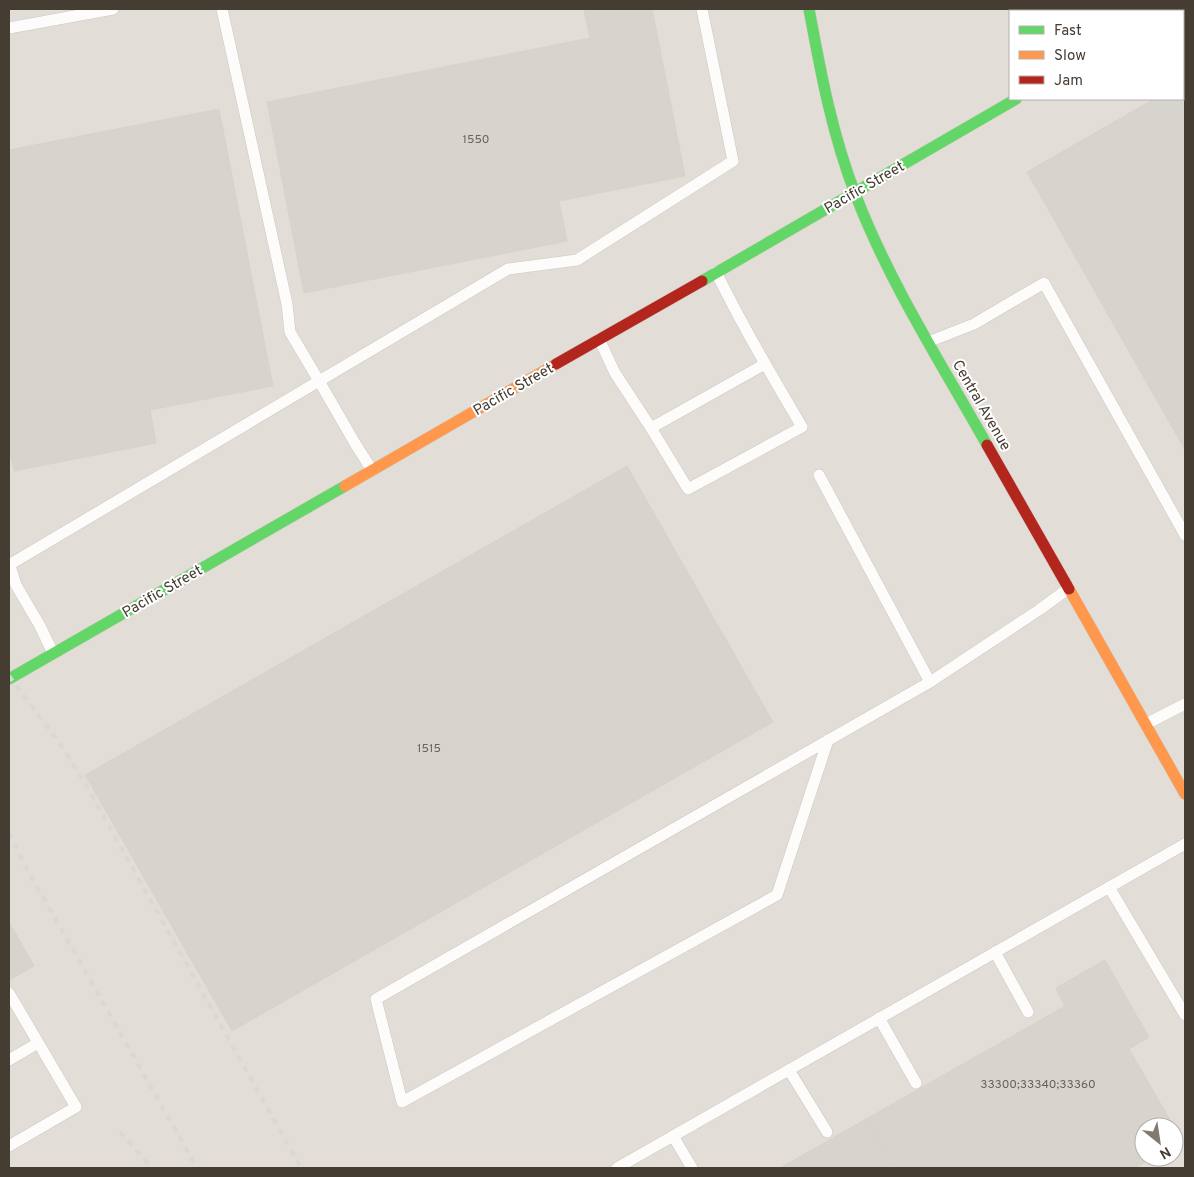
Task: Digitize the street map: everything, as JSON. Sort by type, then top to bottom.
[{"type":"street","name":"Central Avenue","points":[[809,9],[827,105],[839,148],[854,193],[881,257],[1185,794]]},
{"type":"street","name":"Pacific Street","points":[[9,678],[1014,100]]},
{"type":"lane","points":[[9,28],[114,9]]},
{"type":"lane","points":[[222,9],[286,304],[290,332],[372,470]]},
{"type":"lane","points":[[54,653],[16,585],[9,564],[508,269],[576,260],[733,161],[702,9]]},
{"type":"lane","points":[[599,339],[615,372],[688,489],[802,427],[765,364],[716,272]]},
{"type":"lane","points":[[928,342],[974,324],[1044,283],[1185,535]]},
{"type":"lane","points":[[651,428],[765,364]]},
{"type":"lane","points":[[819,475],[930,682]]},
{"type":"lane","points":[[828,740],[776,895],[402,1102],[376,999],[828,740],[930,682],[1069,588]]},
{"type":"lane","points":[[1146,724],[1185,704]]},
{"type":"lane","points":[[617,1168],[1185,844]]},
{"type":"lane","points":[[1109,887],[1185,1015]]},
{"type":"lane","points":[[995,952],[1028,1012]]},
{"type":"lane","points":[[9,993],[76,1107],[9,1146]]},
{"type":"lane","points":[[879,1018],[916,1083]]},
{"type":"lane","points":[[9,1060],[38,1043]]},
{"type":"lane","points":[[788,1070],[828,1132]]},
{"type":"lane","points":[[673,1136],[692,1168]]},
{"type":"shaded area","points":[[9,9],[1185,9],[1185,1168],[9,1168]]},
{"type":"building","points":[[584,9],[652,9],[685,176],[559,201],[567,241],[304,293],[267,102],[590,38]]},
{"type":"building","points":[[1184,82],[1185,450],[1027,172],[1152,100],[1184,100]]},
{"type":"building","points":[[219,109],[273,386],[150,410],[156,443],[14,471],[9,447],[9,150]]},
{"type":"building","points":[[627,466],[773,722],[232,1031],[85,775]]},
{"type":"building","points":[[9,922],[34,966],[9,980]]},
{"type":"building","points":[[1105,960],[1149,1037],[1129,1049],[1168,1117],[1134,1117],[1134,1167],[1137,1167],[895,1168],[866,1119],[1065,1006],[1056,988]]},
{"type":"building","points":[[866,1119],[895,1168],[780,1168]]},
{"type":"railway","points":[[9,676],[63,748],[86,785],[301,1168]]},
{"type":"railway","points":[[9,833],[23,862],[197,1168]]},
{"type":"railway","points":[[120,1132],[152,1168]]},
{"type":"traffic: fast","points":[[809,9],[834,127],[856,196],[900,292],[987,445]]},
{"type":"traffic: fast","points":[[702,281],[1014,100]]},
{"type":"traffic: fast","points":[[9,679],[345,486]]},
{"type":"traffic: slow","points":[[345,486],[556,364]]},
{"type":"traffic: slow","points":[[1069,589],[1185,794]]},
{"type":"traffic: jam","points":[[556,364],[702,281]]},
{"type":"traffic: jam","points":[[987,445],[1069,589]]}]
